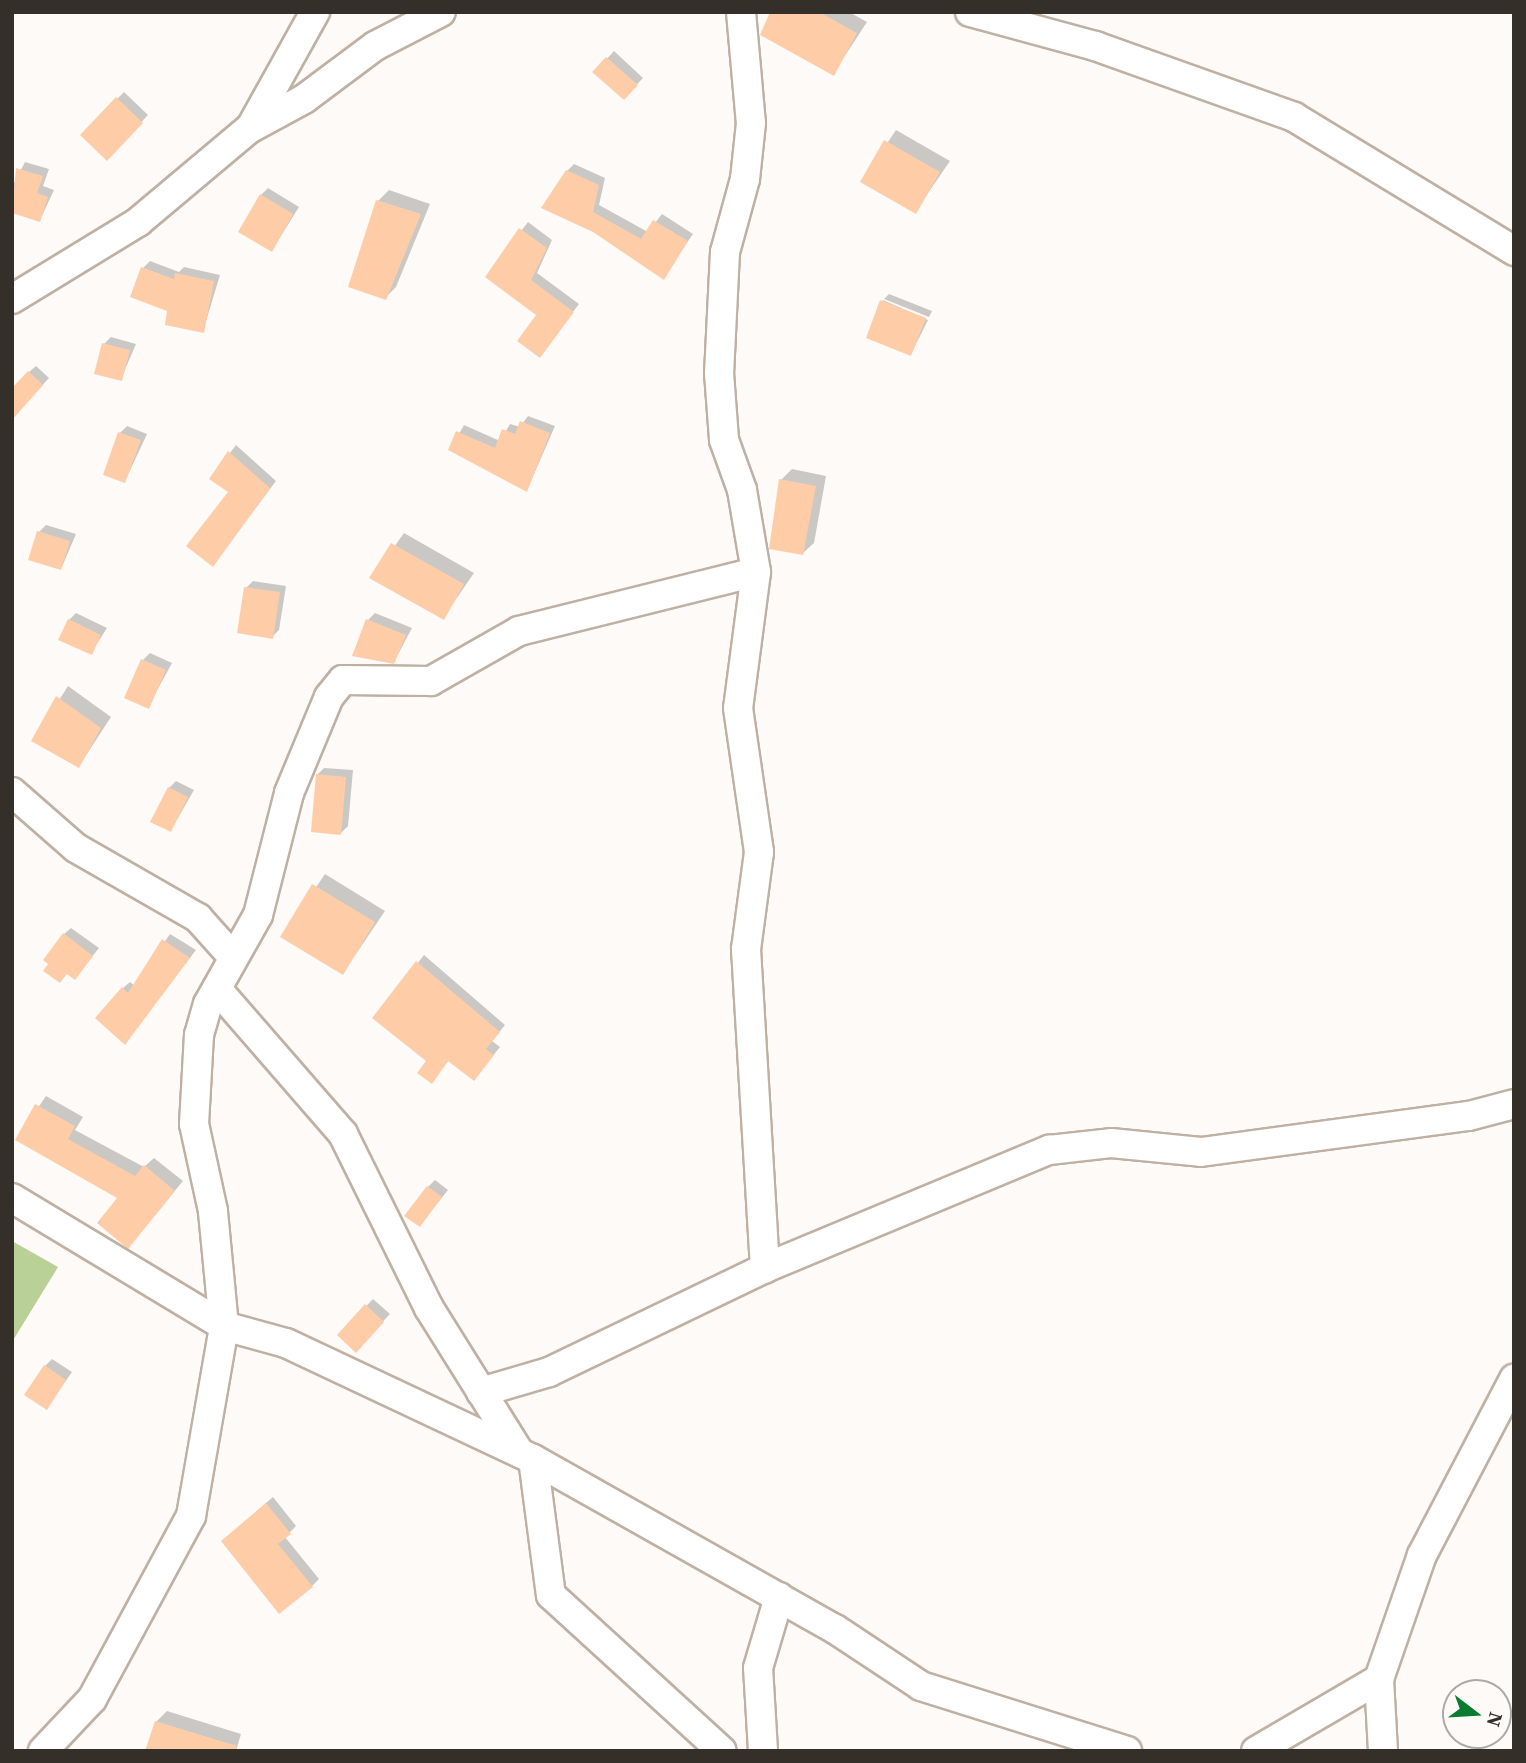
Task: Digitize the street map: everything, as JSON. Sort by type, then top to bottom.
[{"type":"street","points":[[249,129],[292,58],[315,12]]},
{"type":"street","points":[[12,299],[138,222],[249,129],[304,99],[412,21],[441,12]]},
{"type":"street","points":[[741,12],[751,123],[745,179],[725,252],[719,373],[724,440],[742,489],[756,572],[738,708],[759,852],[746,949],[765,1268]]},
{"type":"street","points":[[970,12],[1095,47],[1294,117],[1514,251]]},
{"type":"street","points":[[292,58],[304,99]]},
{"type":"street","points":[[43,1751],[92,1699],[186,1533],[224,1326],[213,1211],[192,1098],[200,1035],[217,989],[267,890],[289,793],[329,697],[343,680],[431,681],[519,631],[756,572]]},
{"type":"street","points":[[12,792],[76,848],[198,918],[233,957]]},
{"type":"street","points":[[217,989],[343,1134],[429,1308],[481,1392],[526,1455],[551,1595],[722,1751]]},
{"type":"street","points":[[481,1392],[549,1372],[765,1268],[1049,1150],[1111,1143],[1201,1152],[1469,1116],[1514,1104]]},
{"type":"street","points":[[12,1198],[224,1326],[286,1343],[526,1455],[779,1597],[921,1686],[1126,1751]]},
{"type":"street","points":[[1383,1751],[1380,1679],[1422,1555],[1514,1379]]},
{"type":"street","points":[[763,1751],[758,1668],[779,1597]]},
{"type":"street","points":[[1256,1751],[1380,1679]]},
{"type":"green space","points":[[12,1241],[58,1267],[12,1342]]},
{"type":"building","points":[[770,12],[819,12],[857,33],[834,76],[760,35]]},
{"type":"building","points":[[606,57],[638,85],[624,100],[592,72]]},
{"type":"building","points":[[116,97],[143,123],[107,161],[80,135]]},
{"type":"building","points":[[884,140],[940,172],[916,214],[860,182]]},
{"type":"building","points":[[16,168],[43,176],[37,193],[48,197],[40,222],[12,213]]},
{"type":"building","points":[[566,170],[599,185],[593,212],[641,239],[653,220],[688,241],[664,280],[593,232],[541,208]]},
{"type":"building","points":[[260,194],[293,214],[272,252],[238,232]]},
{"type":"building","points":[[376,200],[421,214],[386,300],[348,287]]},
{"type":"building","points":[[519,228],[547,248],[531,280],[574,312],[540,358],[517,341],[536,315],[485,277]]},
{"type":"building","points":[[141,267],[174,279],[175,273],[214,281],[204,333],[165,325],[167,311],[130,297]]},
{"type":"building","points":[[880,300],[926,318],[911,356],[866,338]]},
{"type":"building","points":[[102,343],[130,350],[122,381],[94,374]]},
{"type":"building","points":[[28,371],[43,385],[12,420],[12,388]]},
{"type":"building","points":[[520,421],[550,433],[527,492],[448,450],[456,431],[495,448],[502,429],[515,434]]},
{"type":"building","points":[[118,432],[141,440],[125,483],[103,475]]},
{"type":"building","points":[[228,451],[270,488],[213,567],[186,546],[228,492],[209,479]]},
{"type":"building","points":[[779,479],[816,486],[803,555],[769,549]]},
{"type":"building","points":[[37,531],[70,541],[61,570],[28,560]]},
{"type":"building","points":[[391,543],[464,584],[444,620],[369,578]]},
{"type":"building","points":[[244,587],[280,592],[273,639],[237,633]]},
{"type":"building","points":[[68,619],[101,635],[92,655],[58,640]]},
{"type":"building","points":[[366,619],[406,635],[394,664],[352,656]]},
{"type":"building","points":[[141,659],[166,670],[149,709],[124,698]]},
{"type":"building","points":[[56,696],[101,728],[79,768],[31,741]]},
{"type":"building","points":[[316,774],[346,777],[341,835],[311,832]]},
{"type":"building","points":[[168,787],[188,797],[171,832],[150,822]]},
{"type":"building","points":[[312,884],[375,922],[343,975],[280,937]]},
{"type":"building","points":[[63,933],[93,956],[75,980],[67,974],[60,983],[43,971],[48,964],[43,960]]},
{"type":"building","points":[[162,939],[190,958],[125,1045],[95,1018],[122,987],[128,993]]},
{"type":"building","points":[[416,961],[500,1032],[486,1049],[494,1055],[474,1081],[448,1061],[432,1084],[417,1073],[426,1061],[372,1018]]},
{"type":"building","points":[[35,1104],[75,1126],[68,1139],[135,1176],[144,1165],[175,1191],[128,1249],[97,1223],[117,1198],[15,1140]]},
{"type":"building","points":[[427,1186],[442,1197],[420,1227],[404,1216]]},
{"type":"building","points":[[365,1304],[384,1322],[356,1353],[337,1335]]},
{"type":"building","points":[[44,1365],[66,1380],[47,1410],[24,1395]]},
{"type":"building","points":[[266,1503],[291,1534],[278,1544],[313,1587],[279,1614],[221,1541]]},
{"type":"building","points":[[155,1721],[237,1746],[236,1751],[145,1751]]}]
